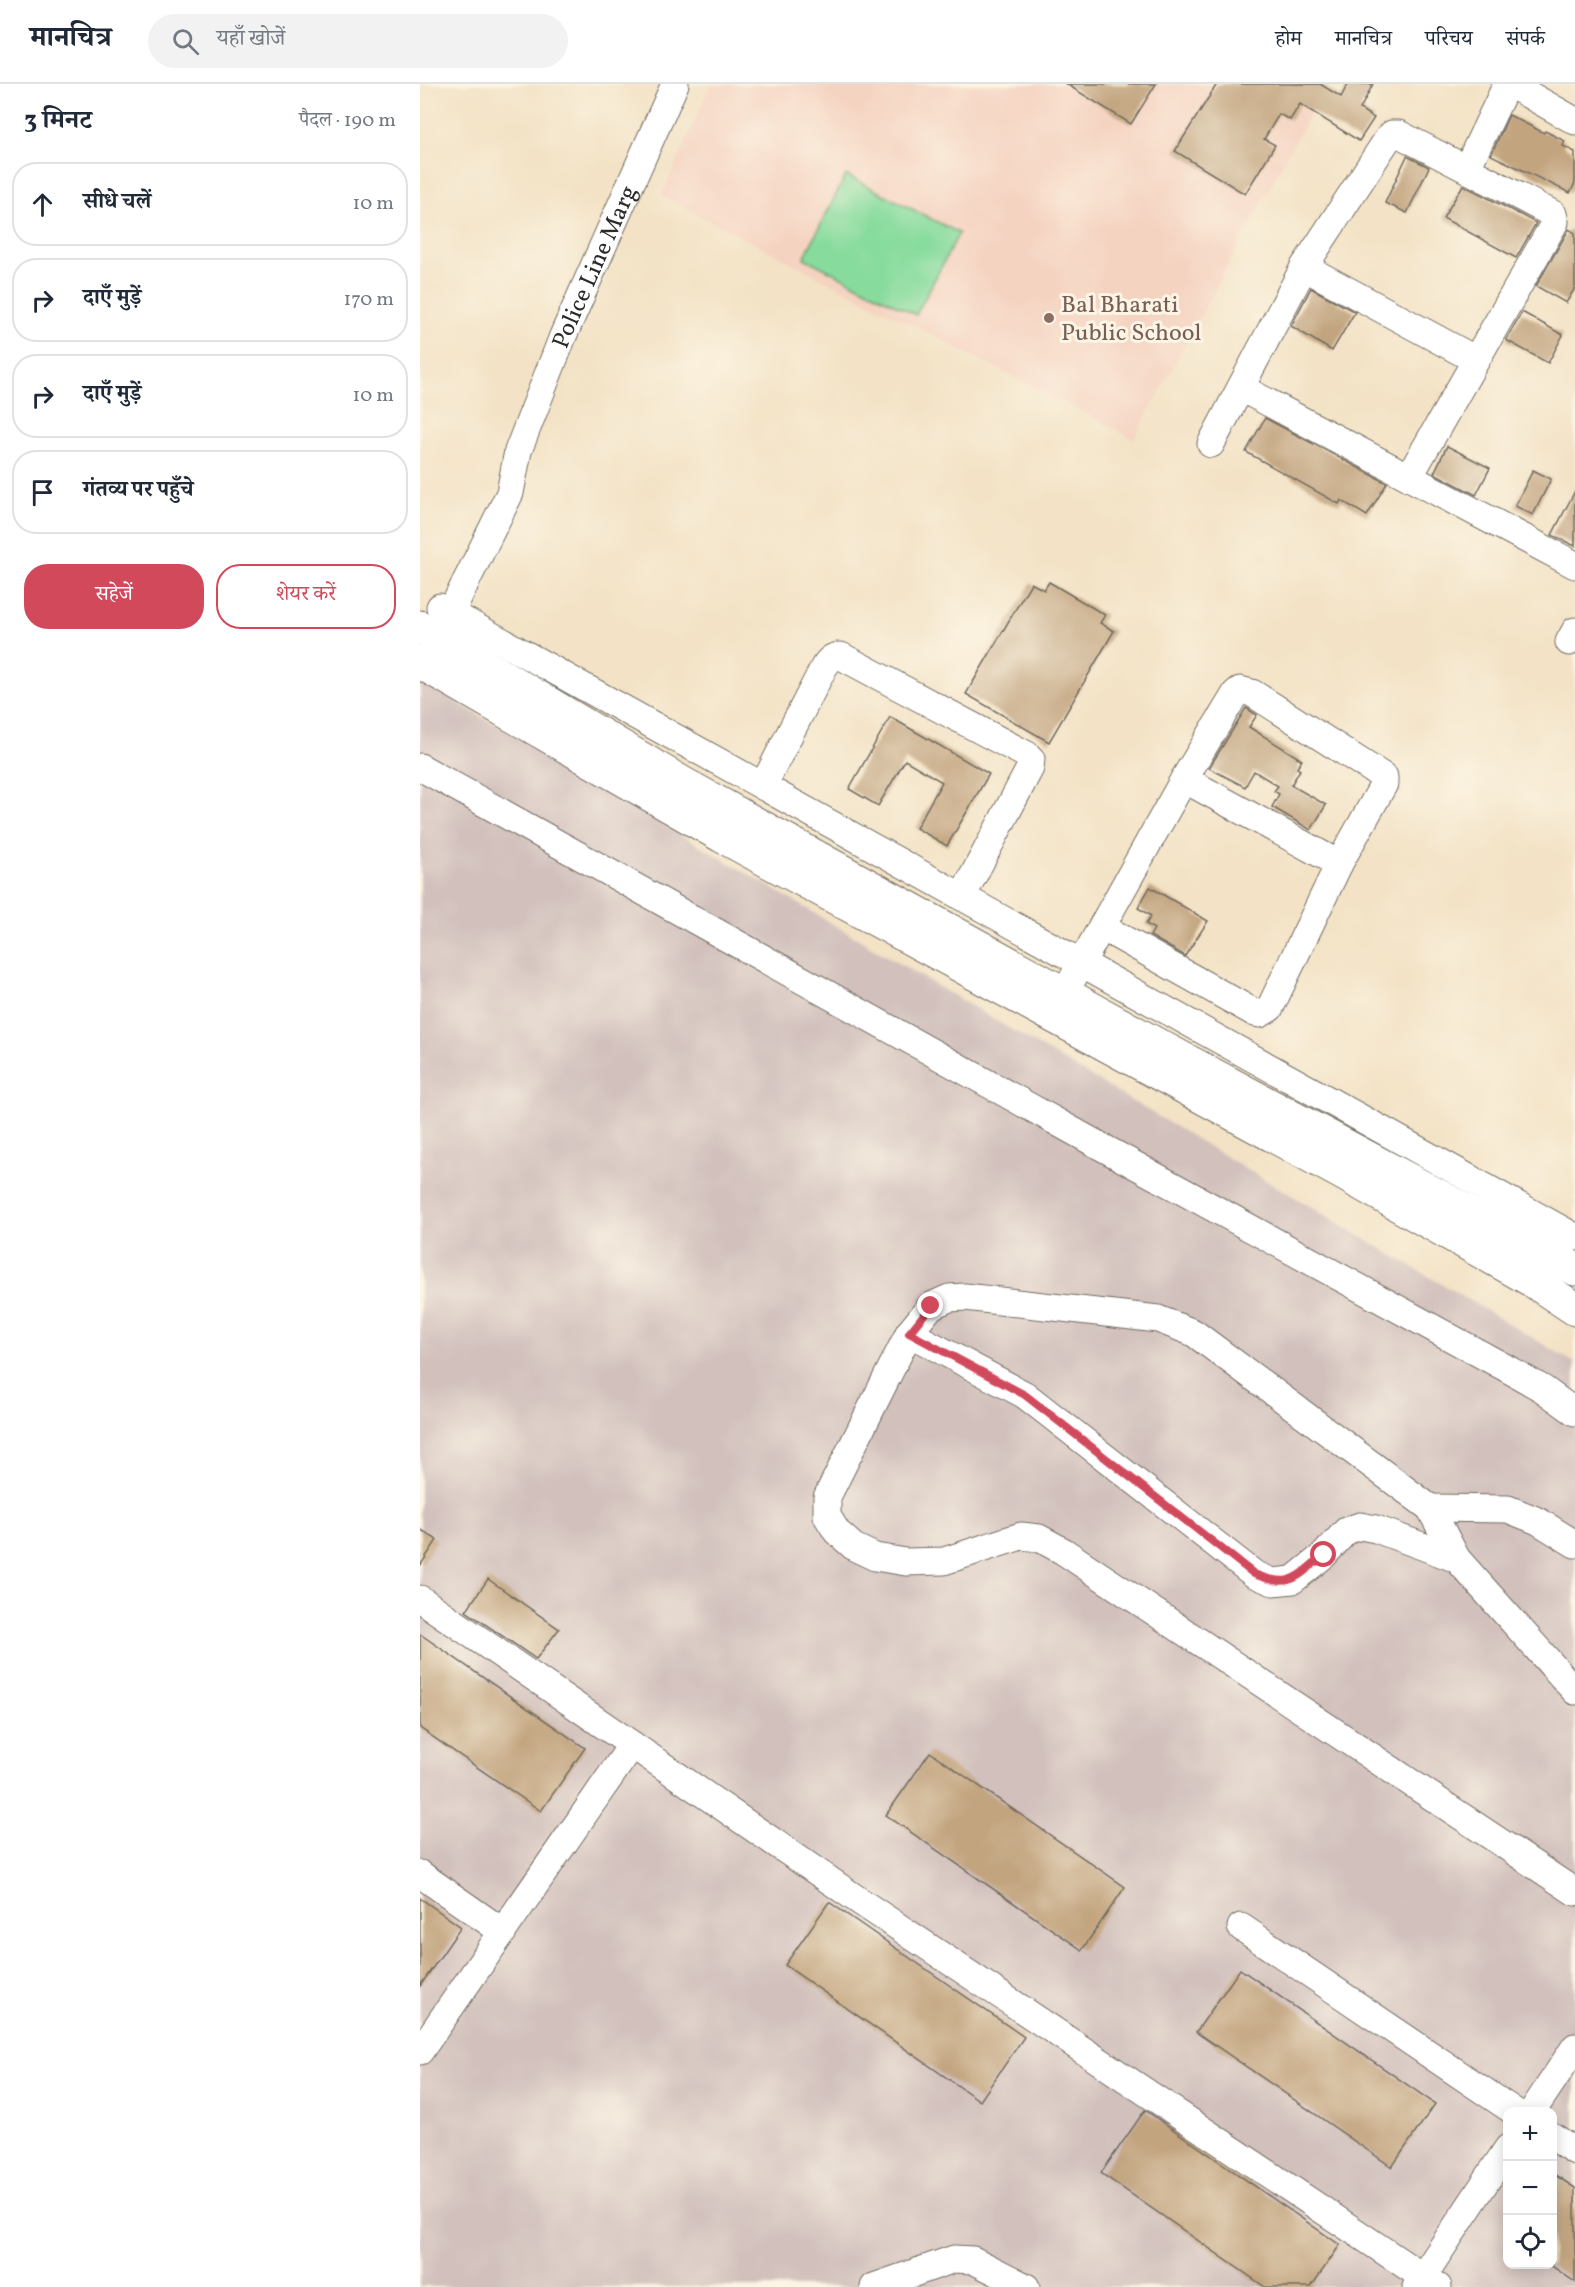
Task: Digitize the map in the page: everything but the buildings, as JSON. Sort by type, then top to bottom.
[{"type":"main road","points":[[430,636],[682,783],[1064,994],[1574,1258]]},
{"type":"main road","points":[[430,636],[722,836],[1340,1172],[1533,1281],[1575,1309]]},
{"type":"street","name":"Police Line Marg","points":[[430,636],[496,486],[518,451],[563,336],[675,84]]},
{"type":"street","points":[[1467,168],[1508,84],[1575,121]]},
{"type":"street","points":[[1211,444],[1304,267],[1392,134],[1399,134],[1556,217],[1409,477]]},
{"type":"street","points":[[1304,267],[1476,360]]},
{"type":"street","points":[[1241,388],[1575,564]]},
{"type":"street","points":[[430,636],[763,786],[1082,962],[1574,1258]]},
{"type":"street","points":[[763,786],[824,667],[830,659],[836,656],[841,656],[1028,755],[1031,759],[1030,768],[962,897]]},
{"type":"street","points":[[1064,994],[1184,779],[1240,690],[1252,693],[1384,777],[1383,784],[1339,864],[1270,1008],[1260,1014],[1102,927]]},
{"type":"street","points":[[420,767],[1081,1135],[1506,1368],[1543,1389],[1575,1412]]},
{"type":"street","points":[[1184,779],[1339,864]]},
{"type":"street","points":[[1575,1691],[1456,1559],[1430,1508],[1194,1333],[1158,1319],[965,1296],[949,1298],[931,1306],[909,1333],[827,1497],[827,1516],[837,1532],[854,1547],[875,1557],[906,1562],[944,1561],[1021,1536],[1039,1538],[1063,1551],[1575,1892]]},
{"type":"street","points":[[909,1333],[1025,1395],[1254,1574],[1273,1582],[1293,1580],[1324,1555],[1346,1531],[1360,1526],[1376,1529],[1456,1559]]},
{"type":"street","points":[[1430,1508],[1508,1509],[1538,1521],[1575,1544]]},
{"type":"street","points":[[420,1599],[861,1902],[1425,2283],[1503,2156]]},
{"type":"street","points":[[420,2051],[632,1745]]},
{"type":"street","points":[[420,1874],[503,1932]]},
{"type":"street","points":[[1241,1927],[1508,2107]]},
{"type":"street","points":[[1535,2107],[1575,2048]]},
{"type":"street","points":[[1557,2139],[1575,2151]]},
{"type":"street","points":[[874,2287],[954,2259],[973,2260],[1026,2287]]},
{"type":"shaded area","name":"Bal Bharati Public School","points":[[711,84],[1326,84],[1134,439],[662,196]]},
{"type":"shaded area","points":[[420,680],[1575,1363],[1575,2287],[420,2287]]},
{"type":"green space","points":[[846,175],[959,233],[916,315],[804,258]]},
{"type":"place","name":"Bal Bharati Public School","points":[[1049,318]]},
{"type":"route","points":[[931,1306],[909,1333],[1025,1395],[1254,1574],[1273,1582],[1293,1580],[1324,1555]]}]
